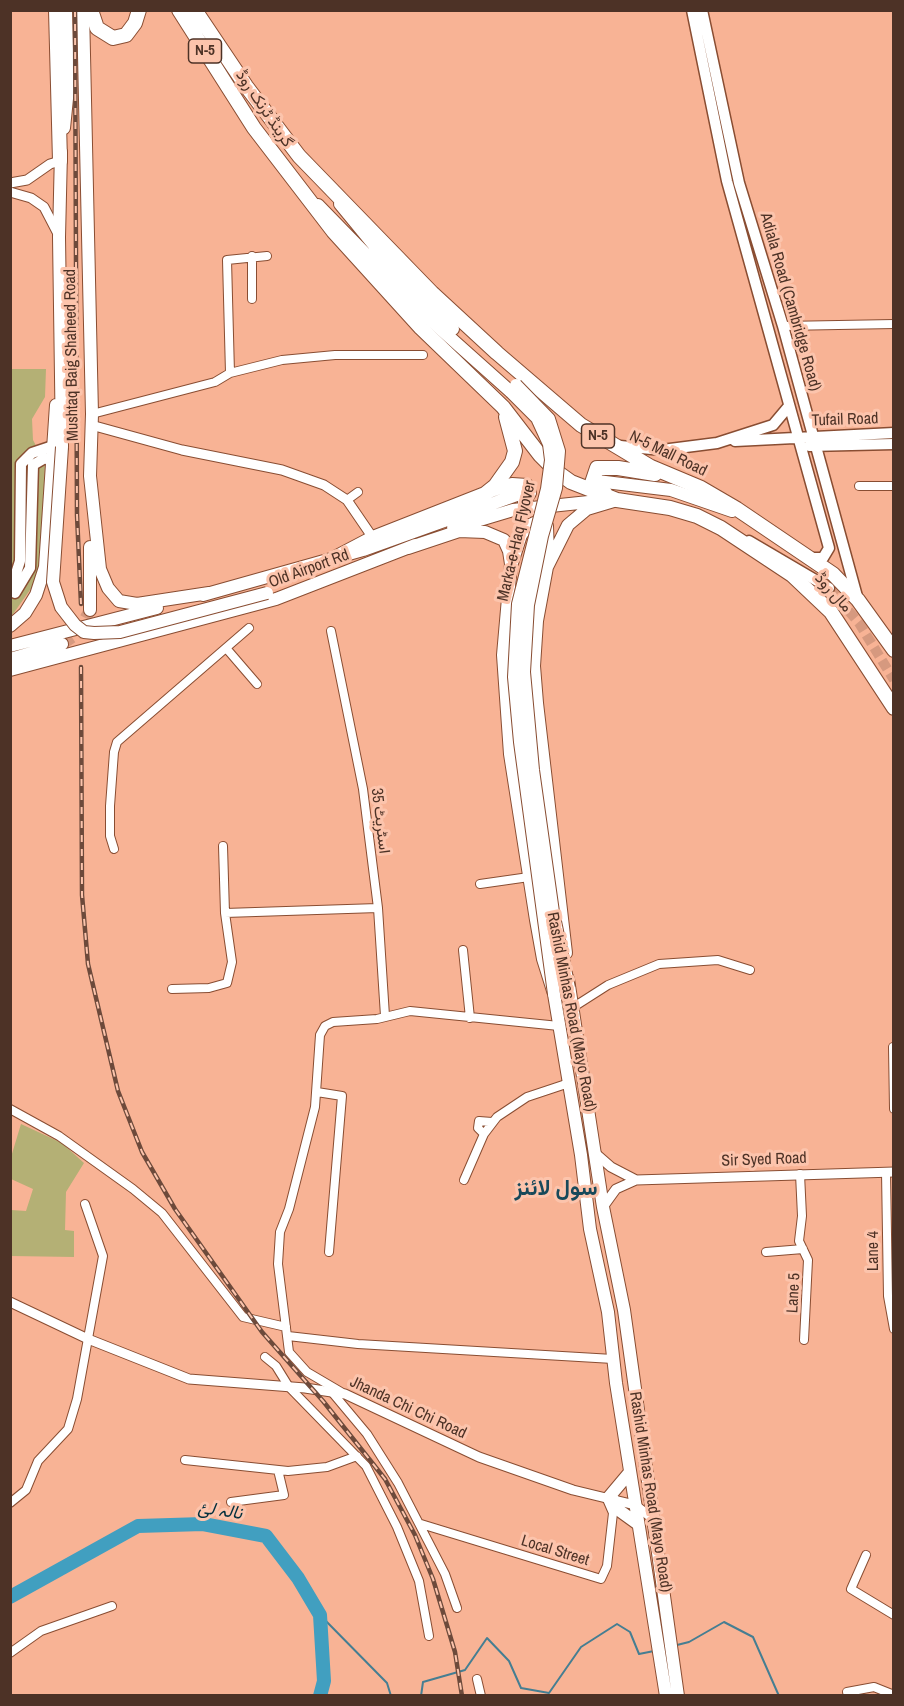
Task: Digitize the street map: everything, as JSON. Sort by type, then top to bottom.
[{"type":"highway","points":[[56,10],[60,161]]},
{"type":"highway","points":[[91,10],[97,28],[112,38],[126,35],[132,29],[139,10]]},
{"type":"highway","name":"گرینڈ ٹرنک روڈ","points":[[179,10],[254,128],[363,267],[421,328],[503,407],[540,455],[557,472],[571,482],[617,500]]},
{"type":"highway","name":"گرینڈ ٹرنک روڈ","points":[[195,10],[246,86],[300,156],[326,184]]},
{"type":"highway","name":"N-5 Mall Road","points":[[326,184],[432,293],[558,406],[609,443],[668,476],[701,488],[752,519],[833,574],[858,600],[894,650]]},
{"type":"highway","points":[[335,558],[373,538],[484,494],[504,476],[515,451],[503,407]]},
{"type":"highway","points":[[617,500],[594,486],[592,478],[597,468],[618,468],[668,476]]},
{"type":"highway","name":"مال روڈ","points":[[617,500],[670,508],[697,516],[721,528],[792,575],[813,593],[842,627],[894,708]]},
{"type":"main road","points":[[66,10],[68,89],[60,161],[59,237],[62,354],[53,582],[61,608],[84,632],[120,632],[267,593],[326,581]]},
{"type":"main road","name":"Mushtaq Baig Shaheed Road","points":[[83,10],[92,419],[90,476],[100,569],[108,588],[119,601],[137,604],[209,593]]},
{"type":"main road","name":"Adiala Road (Cambridge Road)","points":[[692,10],[727,181],[829,548],[823,558],[810,558]]},
{"type":"main road","name":"Adiala Road (Cambridge Road)","points":[[702,10],[739,183],[783,326],[858,600]]},
{"type":"main road","name":"Marka-e-Haq Flyover","points":[[326,184],[362,234],[396,272],[514,388],[537,418],[549,444],[551,460],[547,489],[518,604],[514,677],[520,742],[554,994]]},
{"type":"main road","name":"Marka-e-Haq Flyover","points":[[307,194],[346,230],[427,317],[549,419],[559,451],[556,488],[542,536],[528,605],[524,672],[533,770],[568,988]]},
{"type":"main road","points":[[609,443],[629,448],[662,450],[717,443],[773,425],[789,406]]},
{"type":"main road","name":"Tufail Road","points":[[814,441],[894,433]]},
{"type":"main road","name":"Tufail Road","points":[[717,443],[814,441],[894,444]]},
{"type":"main road","points":[[10,592],[20,561],[21,464],[32,453],[58,447]]},
{"type":"main road","name":"Mushtaq Baig Shaheed Road","points":[[10,626],[25,613],[41,585],[45,567],[53,462],[58,447]]},
{"type":"main road","points":[[10,599],[26,578],[30,568],[33,465],[45,458],[53,462]]},
{"type":"main road","points":[[90,476],[90,610]]},
{"type":"main road","points":[[597,481],[671,490],[752,519]]},
{"type":"main road","points":[[484,494],[512,484],[527,485],[528,498],[513,510]]},
{"type":"main road","name":"Old Airport Rd","points":[[10,646],[335,558],[522,493]]},
{"type":"main road","name":"Rashid Minhas Road (Mayo Road)","points":[[617,500],[599,503],[576,516],[562,534],[547,567],[537,621],[534,666],[541,751],[562,912],[568,988],[603,1207],[624,1310],[652,1518],[661,1631]]},
{"type":"main road","name":"Old Airport Rd","points":[[10,670],[276,599],[326,581],[463,524],[513,510],[617,500]]},
{"type":"main road","points":[[511,564],[528,526],[542,523],[549,531],[547,567]]},
{"type":"main road","points":[[721,528],[760,546],[829,588]]},
{"type":"main road","name":"Rashid Minhas Road (Mayo Road)","points":[[408,548],[459,531],[485,532],[504,540],[509,551],[511,564],[505,624],[504,681],[510,754],[543,959],[554,994],[569,1083],[638,1524],[668,1671],[678,1695]]},
{"type":"main road","points":[[122,617],[94,628],[92,634],[96,640],[133,639]]},
{"type":"main road","points":[[10,659],[62,644]]},
{"type":"main road","points":[[630,1472],[609,1497],[620,1511],[638,1524]]},
{"type":"main road","name":"Rashid Minhas Road (Mayo Road)","points":[[666,1695],[668,1671]]},
{"type":"street","points":[[10,183],[27,180],[50,164],[60,161]]},
{"type":"street","points":[[10,192],[31,198],[44,207],[59,237]]},
{"type":"street","points":[[252,256],[252,299]]},
{"type":"street","points":[[230,373],[226,265],[233,257],[267,256]]},
{"type":"street","points":[[783,326],[894,324]]},
{"type":"street","points":[[92,419],[215,382],[230,373],[304,357],[423,355]]},
{"type":"street","points":[[92,419],[182,450],[282,471],[324,485],[347,500],[373,538]]},
{"type":"street","points":[[859,486],[894,486]]},
{"type":"street","points":[[347,500],[358,492]]},
{"type":"street","points":[[114,849],[110,836],[110,806],[114,752],[117,742],[249,628]]},
{"type":"street","name":"اسٹریٹ 35","points":[[331,631],[363,789],[378,908],[385,1016]]},
{"type":"street","points":[[226,648],[257,684]]},
{"type":"street","points":[[172,988],[209,988],[227,983],[232,962],[225,913],[223,846]]},
{"type":"street","points":[[480,884],[529,877]]},
{"type":"street","points":[[225,913],[378,908]]},
{"type":"street","points":[[463,950],[470,1018]]},
{"type":"street","points":[[572,1008],[608,985],[659,964],[718,960],[750,970]]},
{"type":"street","points":[[345,1394],[307,1372],[290,1352],[278,1264],[280,1232],[289,1209],[317,1092],[320,1035],[325,1026],[333,1022],[410,1011],[559,1026]]},
{"type":"street","points":[[893,1047],[894,1109]]},
{"type":"street","points":[[464,1180],[484,1134],[478,1128],[479,1121],[492,1122],[526,1097],[569,1083]]},
{"type":"street","points":[[317,1092],[342,1096],[329,1252]]},
{"type":"street","points":[[10,1109],[59,1136],[133,1189],[162,1213],[243,1317],[286,1327]]},
{"type":"street","points":[[595,1153],[611,1167],[636,1180]]},
{"type":"street","name":"Sir Syed Road","points":[[636,1180],[890,1172]]},
{"type":"street","name":"Lane 4","points":[[890,1172],[888,1296],[894,1329]]},
{"type":"street","name":"Lane 5","points":[[800,1174],[802,1216],[799,1241],[808,1260],[809,1291],[804,1340]]},
{"type":"street","points":[[603,1207],[616,1189],[636,1180]]},
{"type":"street","points":[[10,1503],[26,1490],[38,1461],[63,1436],[72,1420],[103,1256],[85,1204]]},
{"type":"street","name":"Lane 5","points":[[766,1252],[803,1249]]},
{"type":"street","name":"Jhanda Chi Chi Road","points":[[10,1302],[88,1339],[189,1379],[345,1394],[479,1457],[573,1490],[635,1505],[652,1518]]},
{"type":"street","points":[[288,1336],[358,1344],[613,1359]]},
{"type":"street","points":[[265,1357],[276,1366],[289,1387],[366,1466],[397,1527],[419,1581],[429,1636]]},
{"type":"street","points":[[331,1391],[381,1456],[421,1524],[457,1608]]},
{"type":"street","points":[[185,1460],[278,1470],[327,1467],[357,1456]]},
{"type":"street","points":[[231,1502],[284,1495],[278,1470]]},
{"type":"street","name":"Local Street","points":[[421,1524],[601,1579],[608,1566],[613,1513],[609,1497]]},
{"type":"street","points":[[866,1555],[850,1589],[894,1615]]},
{"type":"street","points":[[10,1653],[41,1631],[112,1606]]},
{"type":"street","points":[[477,1679],[481,1695]]},
{"type":"street","points":[[847,1692],[874,1687],[894,1695]]},
{"type":"shaded area","points":[[11,369],[46,369],[45,397],[32,419],[33,440],[45,463],[42,559],[37,580],[11,617]]},
{"type":"shaded area","points":[[21,1124],[62,1143],[84,1163],[66,1192],[65,1230],[74,1231],[74,1257],[11,1256],[11,1210],[26,1211],[33,1189],[11,1179],[11,1157]]},
{"type":"waterway","name":"نالہ لئ","points":[[10,1597],[138,1526],[203,1524],[266,1536],[298,1578],[320,1615],[324,1681],[320,1696]]},
{"type":"waterway","points":[[320,1615],[387,1683],[391,1696]]},
{"type":"waterway","points":[[677,1645],[689,1642],[724,1622],[753,1637],[779,1696]]},
{"type":"waterway","points":[[421,1696],[423,1682],[465,1670],[487,1638],[509,1661],[521,1688],[549,1693],[581,1647],[617,1624],[630,1632],[639,1654],[654,1651]]},
{"type":"tunnel","points":[[829,588],[859,623],[894,680]]},
{"type":"tunnel","points":[[62,644],[77,634],[90,610]]},
{"type":"railway","points":[[75,10],[77,515],[81,604]]},
{"type":"railway","points":[[81,667],[82,895],[88,964],[118,1091],[142,1152],[175,1209],[262,1332],[323,1401],[385,1479],[415,1535],[433,1579],[455,1652],[462,1696]]},
{"type":"district","name":"سول لائنز","points":[[556,1189]]}]
